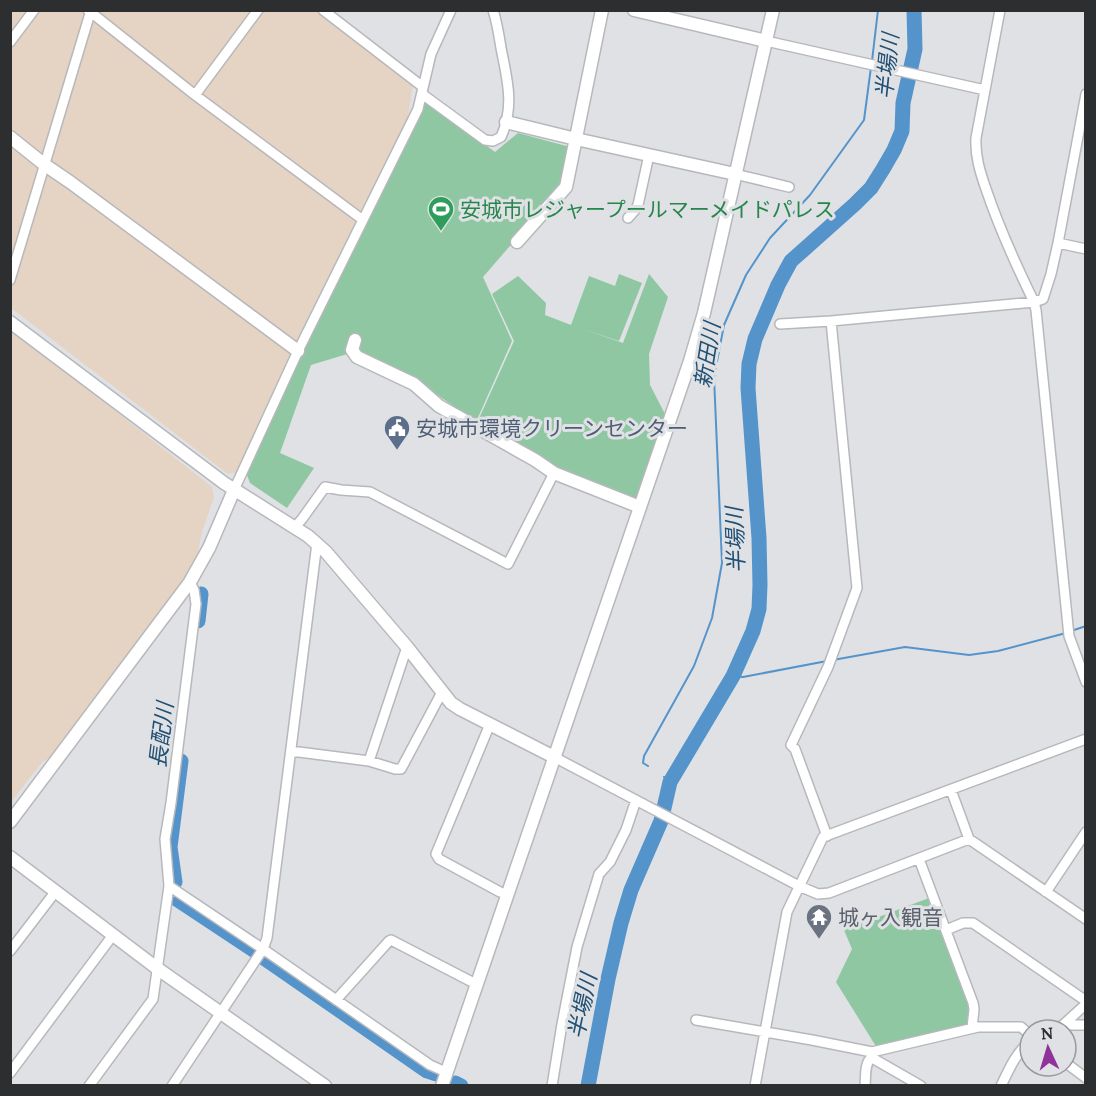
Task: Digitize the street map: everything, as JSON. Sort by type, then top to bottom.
[{"type":"street","points":[[10,42],[34,10]]},
{"type":"street","points":[[195,94],[258,10]]},
{"type":"street","points":[[323,10],[488,141],[501,136],[506,122],[510,96],[507,70],[493,10]]},
{"type":"street","points":[[10,822],[190,582],[209,548],[297,351],[418,109],[430,54],[451,10]]},
{"type":"street","points":[[517,242],[566,187],[602,10]]},
{"type":"street","points":[[634,10],[985,90]]},
{"type":"street","points":[[169,886],[430,1065],[445,1081],[476,984],[690,361],[704,313],[773,10]]},
{"type":"street","points":[[1000,10],[976,138],[976,155],[1001,232],[1034,302],[1038,320],[1069,632],[1086,682]]},
{"type":"street","points":[[10,280],[90,11],[195,94],[363,220]]},
{"type":"street","points":[[780,324],[1034,302],[1042,299],[1058,243],[1086,94]]},
{"type":"street","points":[[506,122],[789,187]]},
{"type":"street","points":[[10,137],[297,351]]},
{"type":"street","points":[[628,218],[638,204],[649,155]]},
{"type":"street","points":[[1058,243],[1086,249]]},
{"type":"street","points":[[827,836],[795,749],[791,745],[833,655],[857,588],[831,321]]},
{"type":"street","points":[[10,322],[234,490],[317,543],[455,706],[814,893],[823,894],[969,839]]},
{"type":"street","points":[[354,340],[352,350],[357,357],[414,384],[440,406],[554,473],[640,507]]},
{"type":"street","points":[[295,527],[325,487],[370,492],[507,564],[554,473]]},
{"type":"street","points":[[176,1084],[263,949],[268,932],[317,543]]},
{"type":"street","points":[[89,1086],[153,999],[169,886],[165,839],[196,604],[190,582]]},
{"type":"street","points":[[369,761],[407,647]]},
{"type":"street","points":[[291,751],[369,761],[399,769],[442,692]]},
{"type":"street","points":[[490,724],[436,854],[439,859],[507,894]]},
{"type":"street","points":[[755,1086],[787,912],[823,837],[1086,739]]},
{"type":"street","points":[[951,790],[969,839],[1086,919]]},
{"type":"street","points":[[552,1086],[561,1024],[577,947],[599,874],[610,862],[639,801]]},
{"type":"street","points":[[1046,892],[1086,832]]},
{"type":"street","points":[[10,856],[158,969],[325,1086]]},
{"type":"street","points":[[919,859],[974,1006],[972,1028]]},
{"type":"street","points":[[10,951],[56,891]]},
{"type":"street","points":[[946,930],[963,923],[973,923],[1086,1003],[1070,1018]]},
{"type":"street","points":[[10,1073],[113,935]]},
{"type":"street","points":[[336,1000],[389,940],[476,984]]},
{"type":"street","points":[[696,1020],[812,1040],[872,1054],[921,1086]]},
{"type":"street","points":[[866,1086],[867,1065],[872,1054],[972,1028],[1018,1027]]},
{"type":"street","points":[[1001,1086],[1018,1054]]},
{"type":"shaded area","points":[[10,11],[315,11],[413,84],[408,116],[296,341],[239,472],[228,474],[11,308]]},
{"type":"shaded area","points":[[11,329],[212,487],[214,497],[202,532],[196,561],[189,574],[54,757],[43,761],[11,802]]},
{"type":"green space","name":"安城市レジャープールマーメイドパレス","points":[[424,104],[429,104],[495,152],[518,133],[570,147],[561,187],[483,277],[512,341],[476,422],[411,376],[357,351],[311,365],[280,453],[314,468],[287,508],[250,483],[247,475],[305,346]]},
{"type":"green space","points":[[619,274],[642,283],[619,341],[583,329],[623,343],[649,274],[668,297],[649,354],[650,385],[666,416],[638,496],[634,499],[563,470],[477,423],[514,341],[492,294],[518,276],[546,303],[545,315],[571,325],[589,276],[615,286]]},
{"type":"green space","points":[[929,898],[971,1008],[967,1025],[877,1048],[836,982],[852,949],[844,930]]},
{"type":"waterway","name":"新田川","points":[[872,61],[878,10]]},
{"type":"waterway","name":"半場川","points":[[588,1086],[608,979],[631,890],[661,821],[670,782],[733,676],[753,631],[759,609],[759,538],[748,388],[749,364],[755,339],[791,261],[871,188],[894,150],[902,131],[903,103],[915,49],[914,10]]},
{"type":"waterway","name":"新田川","points":[[648,766],[643,763],[644,756],[694,666],[712,618],[722,563],[714,377],[724,325],[746,275],[770,238],[810,195],[864,120],[871,67]]},
{"type":"waterway","name":"長配川","points":[[198,621],[201,594]]},
{"type":"waterway","points":[[1071,631],[1086,626]]},
{"type":"waterway","points":[[833,660],[905,647],[969,655],[998,651],[1066,633]]},
{"type":"waterway","points":[[733,676],[743,677],[827,661]]},
{"type":"waterway","name":"長配川","points":[[175,882],[170,847],[181,761]]},
{"type":"waterway","name":"新田川","points":[[664,777],[670,782]]},
{"type":"waterway","name":"長配川","points":[[175,895],[175,898],[255,951]]},
{"type":"waterway","name":"長配川","points":[[264,958],[427,1071],[436,1074]]},
{"type":"waterway","name":"長配川","points":[[455,1083],[461,1086]]},
{"type":"place","name":"安城市レジャープールマーメイドパレス","points":[[441,232]]},
{"type":"place","name":"安城市環境クリーンセンター","points":[[397,451]]},
{"type":"place","name":"城ヶ入観音","points":[[819,940]]}]
